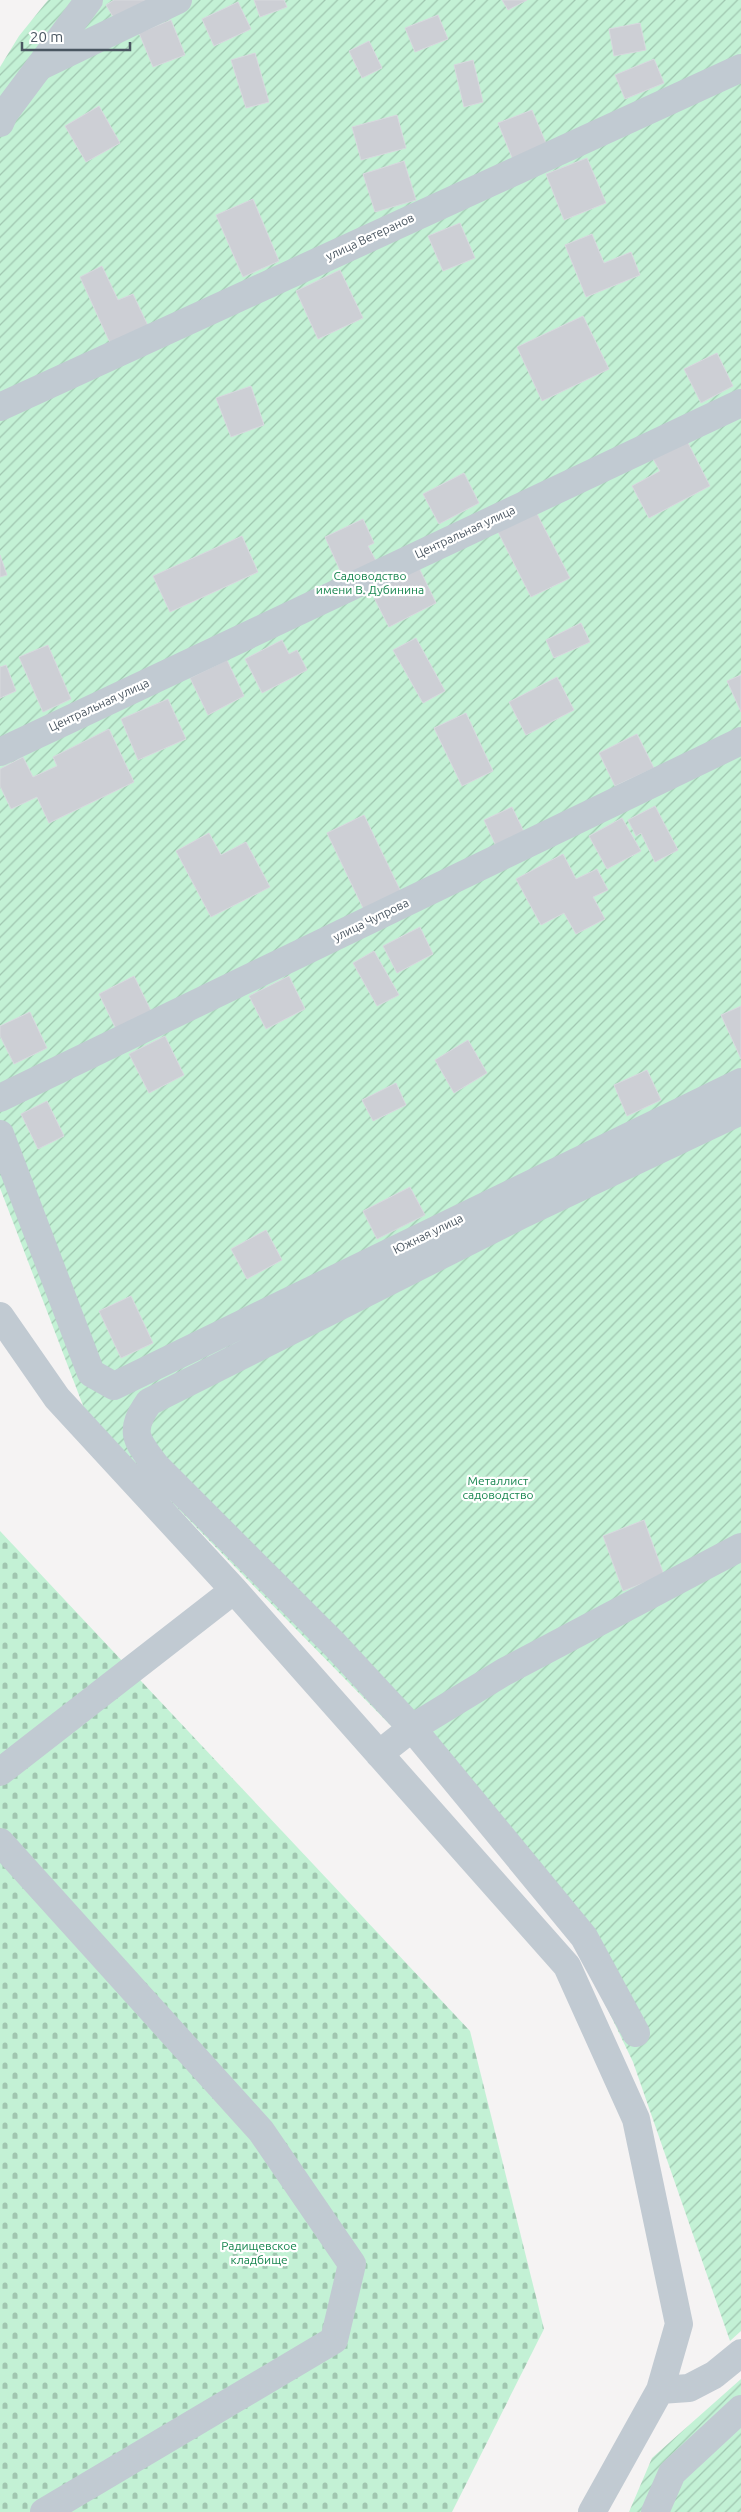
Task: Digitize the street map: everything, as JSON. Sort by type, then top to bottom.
[{"type":"street","points":[[0,123],[89,0]]},
{"type":"street","points":[[39,67],[178,0]]},
{"type":"street","name":"улица Ветеранов","points":[[0,407],[741,68]]},
{"type":"street","name":"Центральная улица","points":[[0,752],[741,402]]},
{"type":"street","name":"улица Чупрова","points":[[0,1098],[741,741]]},
{"type":"street","name":"Южная улица","points":[[0,1134],[91,1373],[114,1386],[741,1082]]},
{"type":"street","points":[[636,2033],[584,1937],[412,1728],[335,1645],[157,1467],[140,1446],[136,1431],[138,1418],[149,1402],[335,1307],[741,1111]]},
{"type":"street","points":[[0,1316],[57,1398],[234,1590],[567,1966],[636,2119],[679,2324],[660,2390],[592,2512]]},
{"type":"street","points":[[379,1754],[412,1728],[504,1672],[741,1547]]},
{"type":"street","points":[[0,1772],[234,1590]]},
{"type":"street","points":[[0,1842],[261,2131],[352,2264],[334,2340],[44,2512]]},
{"type":"street","points":[[660,2390],[689,2388],[714,2375],[741,2353]]},
{"type":"street","points":[[655,2512],[672,2473],[741,2409]]},
{"type":"green space","name":"Садоводство имени В. Дубинина","points":[[48,0],[741,0],[741,2331],[730,2341],[633,2062],[574,1939],[402,1737],[87,1416],[0,1188],[0,67],[19,36]]},
{"type":"green space","name":"Радищевское кладбище","points":[[0,1531],[470,2031],[544,2329],[452,2512],[0,2512]]},
{"type":"green space","points":[[741,2379],[741,2512],[629,2512],[652,2458]]},
{"type":"building","points":[[114,0],[160,0],[118,25],[106,5]]},
{"type":"building","points":[[254,0],[284,0],[287,7],[260,17]]},
{"type":"building","points":[[502,0],[527,0],[508,10]]},
{"type":"building","points":[[238,2],[251,29],[214,46],[202,19]]},
{"type":"building","points":[[438,15],[448,39],[415,52],[405,28]]},
{"type":"building","points":[[171,20],[185,55],[153,67],[139,33]]},
{"type":"building","points":[[640,23],[646,50],[614,56],[609,29]]},
{"type":"building","points":[[369,41],[382,68],[362,78],[349,51]]},
{"type":"building","points":[[255,53],[269,102],[246,108],[231,60]]},
{"type":"building","points":[[654,59],[664,83],[625,99],[615,75]]},
{"type":"building","points":[[473,60],[483,102],[464,107],[454,65]]},
{"type":"building","points":[[99,106],[120,143],[86,162],[65,126]]},
{"type":"building","points":[[532,110],[547,146],[513,160],[498,123]]},
{"type":"building","points":[[397,115],[406,148],[361,160],[352,127]]},
{"type":"building","points":[[587,158],[606,203],[564,220],[546,174]]},
{"type":"building","points":[[404,161],[416,200],[375,212],[363,174]]},
{"type":"building","points":[[253,199],[279,261],[243,277],[216,215]]},
{"type":"building","points":[[460,223],[475,258],[443,271],[428,236]]},
{"type":"building","points":[[592,234],[604,263],[631,252],[640,275],[586,297],[565,245]]},
{"type":"building","points":[[102,266],[118,300],[133,294],[149,328],[111,345],[80,277]]},
{"type":"building","points":[[340,270],[363,318],[318,339],[296,291]]},
{"type":"building","points":[[583,316],[609,369],[542,401],[517,347]]},
{"type":"building","points":[[717,353],[733,386],[701,403],[684,369]]},
{"type":"building","points":[[251,386],[264,425],[231,437],[216,398]]},
{"type":"building","points":[[687,441],[710,486],[649,518],[632,486],[660,471],[653,459]]},
{"type":"building","points":[[464,473],[479,503],[439,524],[423,494]]},
{"type":"building","points":[[536,512],[570,578],[531,597],[498,532]]},
{"type":"building","points":[[363,519],[374,543],[368,546],[376,561],[343,577],[325,537]]},
{"type":"building","points":[[242,536],[258,572],[170,612],[153,576]]},
{"type":"building","points":[[0,555],[7,575],[0,577]]},
{"type":"building","points":[[419,568],[436,603],[389,627],[371,592]]},
{"type":"building","points":[[581,623],[590,642],[554,658],[546,640]]},
{"type":"building","points":[[416,638],[445,691],[423,703],[393,650]]},
{"type":"building","points":[[282,640],[289,654],[297,650],[307,670],[262,693],[245,659]]},
{"type":"building","points":[[48,645],[71,699],[43,712],[19,657]]},
{"type":"building","points":[[227,660],[244,696],[208,715],[190,678]]},
{"type":"building","points":[[6,665],[16,691],[0,698],[0,667]]},
{"type":"building","points":[[741,675],[741,712],[727,681]]},
{"type":"building","points":[[557,677],[574,710],[526,735],[509,702]]},
{"type":"building","points":[[168,699],[186,739],[138,760],[121,719]]},
{"type":"building","points":[[466,713],[493,771],[462,786],[434,728]]},
{"type":"building","points":[[109,729],[134,782],[49,823],[37,797],[11,809],[0,786],[0,769],[23,757],[33,777],[57,766],[53,757]]},
{"type":"building","points":[[637,734],[654,768],[615,786],[599,753]]},
{"type":"building","points":[[655,806],[678,850],[655,862],[641,833],[636,836],[628,820]]},
{"type":"building","points":[[512,807],[524,832],[496,846],[484,820]]},
{"type":"building","points":[[364,815],[401,892],[364,910],[327,833]]},
{"type":"building","points":[[622,818],[641,851],[607,869],[589,836]]},
{"type":"building","points":[[209,833],[221,855],[246,842],[270,887],[211,917],[176,851]]},
{"type":"building","points":[[563,854],[576,879],[597,869],[608,890],[593,897],[605,919],[576,934],[564,913],[541,925],[516,879]]},
{"type":"building","points":[[420,927],[433,954],[397,973],[383,946]]},
{"type":"building","points":[[374,951],[399,995],[377,1006],[353,963]]},
{"type":"building","points":[[134,976],[153,1015],[118,1033],[99,994]]},
{"type":"building","points":[[289,976],[305,1009],[266,1029],[249,996]]},
{"type":"building","points":[[741,1006],[741,1059],[721,1015]]},
{"type":"building","points":[[30,1012],[47,1048],[14,1064],[0,1036],[0,1026]]},
{"type":"building","points":[[165,1036],[184,1075],[149,1093],[129,1054]]},
{"type":"building","points":[[468,1040],[487,1073],[454,1093],[435,1060]]},
{"type":"building","points":[[647,1070],[661,1100],[627,1116],[614,1085]]},
{"type":"building","points":[[396,1083],[406,1105],[373,1121],[362,1100]]},
{"type":"building","points":[[47,1101],[64,1136],[38,1149],[21,1114]]},
{"type":"building","points":[[410,1187],[425,1215],[377,1239],[363,1211]]},
{"type":"building","points":[[266,1230],[282,1260],[247,1279],[231,1249]]},
{"type":"building","points":[[131,1296],[153,1343],[121,1358],[99,1311]]},
{"type":"building","points":[[644,1520],[664,1575],[623,1591],[603,1536]]},
{"type":"park label","name":"Металлист садоводство","points":[[498,1488]]}]
